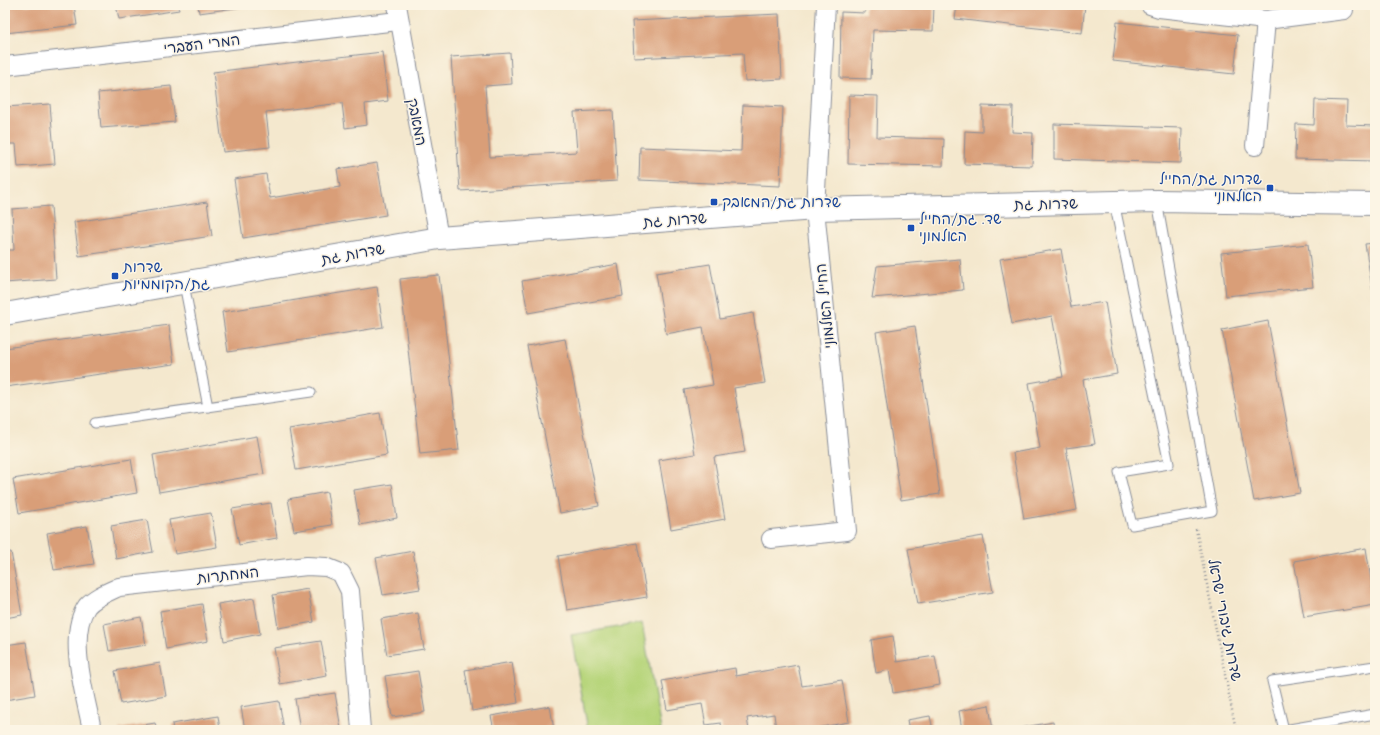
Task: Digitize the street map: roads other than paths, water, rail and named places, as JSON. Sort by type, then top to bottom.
[{"type":"street","name":"החייל האלמוני","points":[[771,539],[847,531],[815,209],[826,5]]},
{"type":"street","points":[[1150,5],[1159,8],[1266,20],[1344,10],[1342,5]]},
{"type":"street","name":"המרי העברי","points":[[5,66],[397,13]]},
{"type":"street","name":"המאבק","points":[[397,13],[439,238]]},
{"type":"street","points":[[1256,146],[1266,20]]},
{"type":"street","name":"שדרות גת","points":[[5,314],[184,284],[439,238],[815,209],[1157,201],[1375,204]]},
{"type":"street","name":"המחתרות","points":[[92,730],[78,654],[79,624],[88,606],[101,595],[119,586],[307,566],[326,567],[341,573],[350,591],[361,730]]},
{"type":"lane","points":[[1114,202],[1169,464],[1119,472],[1132,526],[1193,514],[1212,512],[1157,201]]},
{"type":"lane","points":[[184,284],[208,407]]},
{"type":"lane","points":[[95,423],[311,392]]},
{"type":"lane","points":[[1375,666],[1272,681],[1284,730],[1375,714]]},
{"type":"place","name":"שדרות גת/החייל האלמוני","points":[[1270,188]]},
{"type":"place","name":"שדרות גת/המאבק","points":[[714,202]]},
{"type":"place","name":"שד. גת/החייל האלמוני","points":[[911,228]]},
{"type":"place","name":"שדרות גת/הקוממיות","points":[[115,276]]}]
